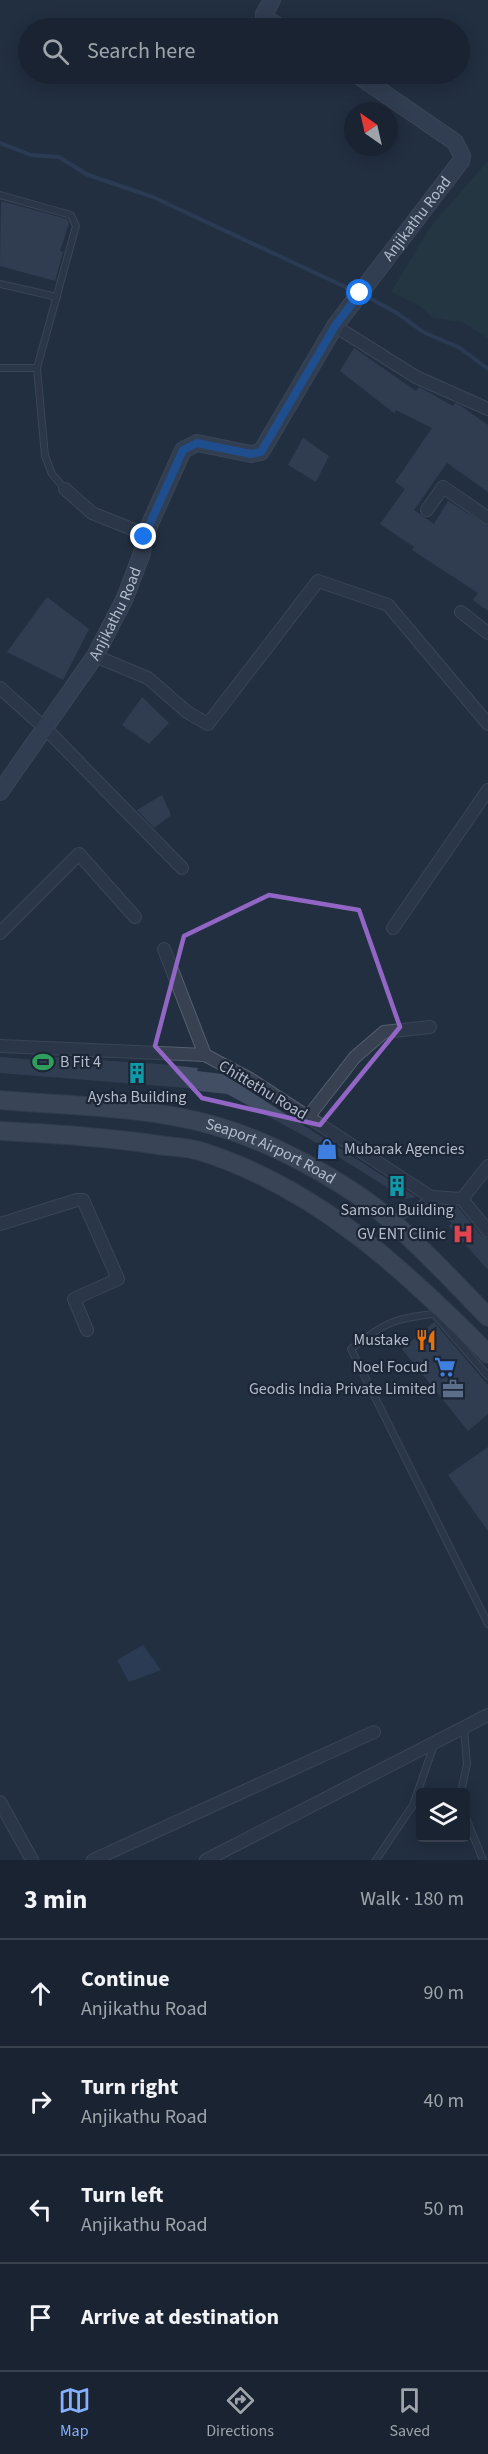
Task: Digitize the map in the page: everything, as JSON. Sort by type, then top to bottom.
[{"type":"main road","name":"Seaport Airport Road","points":[[0,1100],[153,1114],[210,1124],[259,1140],[310,1167],[393,1222],[488,1317]]},
{"type":"main road","points":[[0,1131],[136,1141],[198,1150],[238,1166],[326,1213],[375,1247],[488,1354]]},
{"type":"street","points":[[266,18],[272,0]]},
{"type":"street","name":"Anjikathu Road","points":[[0,792],[95,656],[125,598],[142,553],[144,537],[183,450],[197,443],[251,454],[261,452],[335,326],[455,170],[462,156],[455,142],[371,84]]},
{"type":"street","points":[[335,326],[416,377],[488,409]]},
{"type":"street","points":[[427,510],[443,487],[488,518]]},
{"type":"street","points":[[65,489],[92,513],[137,531],[144,537]]},
{"type":"street","points":[[95,656],[148,678],[187,712],[208,724],[318,581],[388,605],[488,724]]},
{"type":"street","points":[[461,612],[488,633]]},
{"type":"street","points":[[0,688],[46,729],[182,868]]},
{"type":"street","points":[[393,928],[488,790]]},
{"type":"street","points":[[0,933],[79,854],[135,917]]},
{"type":"street","points":[[164,949],[205,1055]]},
{"type":"street","points":[[308,1117],[355,1057],[384,1032],[430,1027]]},
{"type":"street","name":"Chittethu Road","points":[[0,1046],[205,1055],[250,1079],[431,1197],[462,1199]]},
{"type":"street","points":[[488,1166],[462,1199],[488,1232]]},
{"type":"street","points":[[3,1220],[78,1199],[83,1200],[118,1279],[74,1299],[87,1330]]},
{"type":"street","points":[[206,1860],[434,1745],[488,1715]]},
{"type":"street","points":[[93,1860],[374,1732]]},
{"type":"street","points":[[0,1802],[32,1860]]},
{"type":"lane","points":[[0,195],[71,215],[76,226],[38,368],[45,456],[52,474],[65,489]]},
{"type":"lane","points":[[0,284],[57,297]]},
{"type":"lane","points":[[0,368],[38,368]]},
{"type":"lane","points":[[393,1222],[431,1197]]},
{"type":"lane","points":[[488,1376],[434,1314],[411,1316],[382,1325],[351,1349],[488,1624]]},
{"type":"lane","points":[[462,1788],[467,1764],[464,1728]]},
{"type":"lane","points":[[376,1860],[413,1805],[434,1745]]},
{"type":"lane","points":[[470,1830],[483,1860]]},
{"type":"highlighted area","points":[[269,895],[359,910],[400,1027],[320,1125],[202,1098],[155,1046],[184,936]]},
{"type":"green space","points":[[488,161],[488,338],[462,322],[433,318],[420,306],[391,292],[431,226]]},
{"type":"water","points":[[143,1645],[161,1670],[129,1682],[117,1660]]},
{"type":"building","points":[[1,201],[67,219],[69,223],[60,251],[63,252],[55,281],[0,266]]},
{"type":"building","points":[[354,348],[416,391],[419,387],[453,406],[455,403],[488,425],[488,492],[447,463],[414,510],[434,524],[448,501],[488,526],[488,611],[473,600],[478,593],[412,550],[414,547],[380,524],[405,489],[395,482],[432,428],[396,410],[394,413],[340,371]]},
{"type":"building","points":[[303,438],[329,456],[316,482],[288,465]]},
{"type":"building","points":[[47,597],[89,629],[63,680],[7,652]]},
{"type":"building","points":[[142,697],[169,723],[149,744],[122,725]]},
{"type":"building","points":[[162,795],[171,815],[154,828],[137,810]]},
{"type":"building","points":[[37,1056],[159,1064],[198,1068],[197,1071],[223,1074],[416,1197],[406,1199],[308,1138],[227,1094],[199,1091],[199,1089],[0,1073],[0,1057],[37,1060]]},
{"type":"building","points":[[434,1205],[458,1207],[482,1236],[488,1239],[488,1270],[449,1226],[452,1223],[439,1215]]},
{"type":"building","name":"Noel Focud","points":[[434,1322],[488,1385],[488,1414],[468,1431],[402,1349]]},
{"type":"building","points":[[488,1447],[488,1531],[448,1475]]},
{"type":"waterway","points":[[0,143],[31,155],[59,157],[88,175],[153,197],[354,291]]},
{"type":"waterway","points":[[364,295],[397,313],[423,332],[460,348],[488,369]]},
{"type":"place","name":"B Fit 4","points":[[43,1062]]},
{"type":"place","name":"Aysha Building","points":[[137,1073]]},
{"type":"place","name":"Mubarak Agencies","points":[[327,1149]]},
{"type":"place","name":"Samson Building","points":[[397,1186]]},
{"type":"place","name":"GV ENT Clinic","points":[[463,1234]]},
{"type":"place","name":"Mustake","points":[[426,1340]]},
{"type":"place","name":"Noel Focud","points":[[445,1367]]},
{"type":"place","name":"Geodis India Private Limited","points":[[453,1389]]},
{"type":"route","points":[[144,537],[183,450],[197,443],[251,454],[261,452],[335,326],[360,293]]}]
